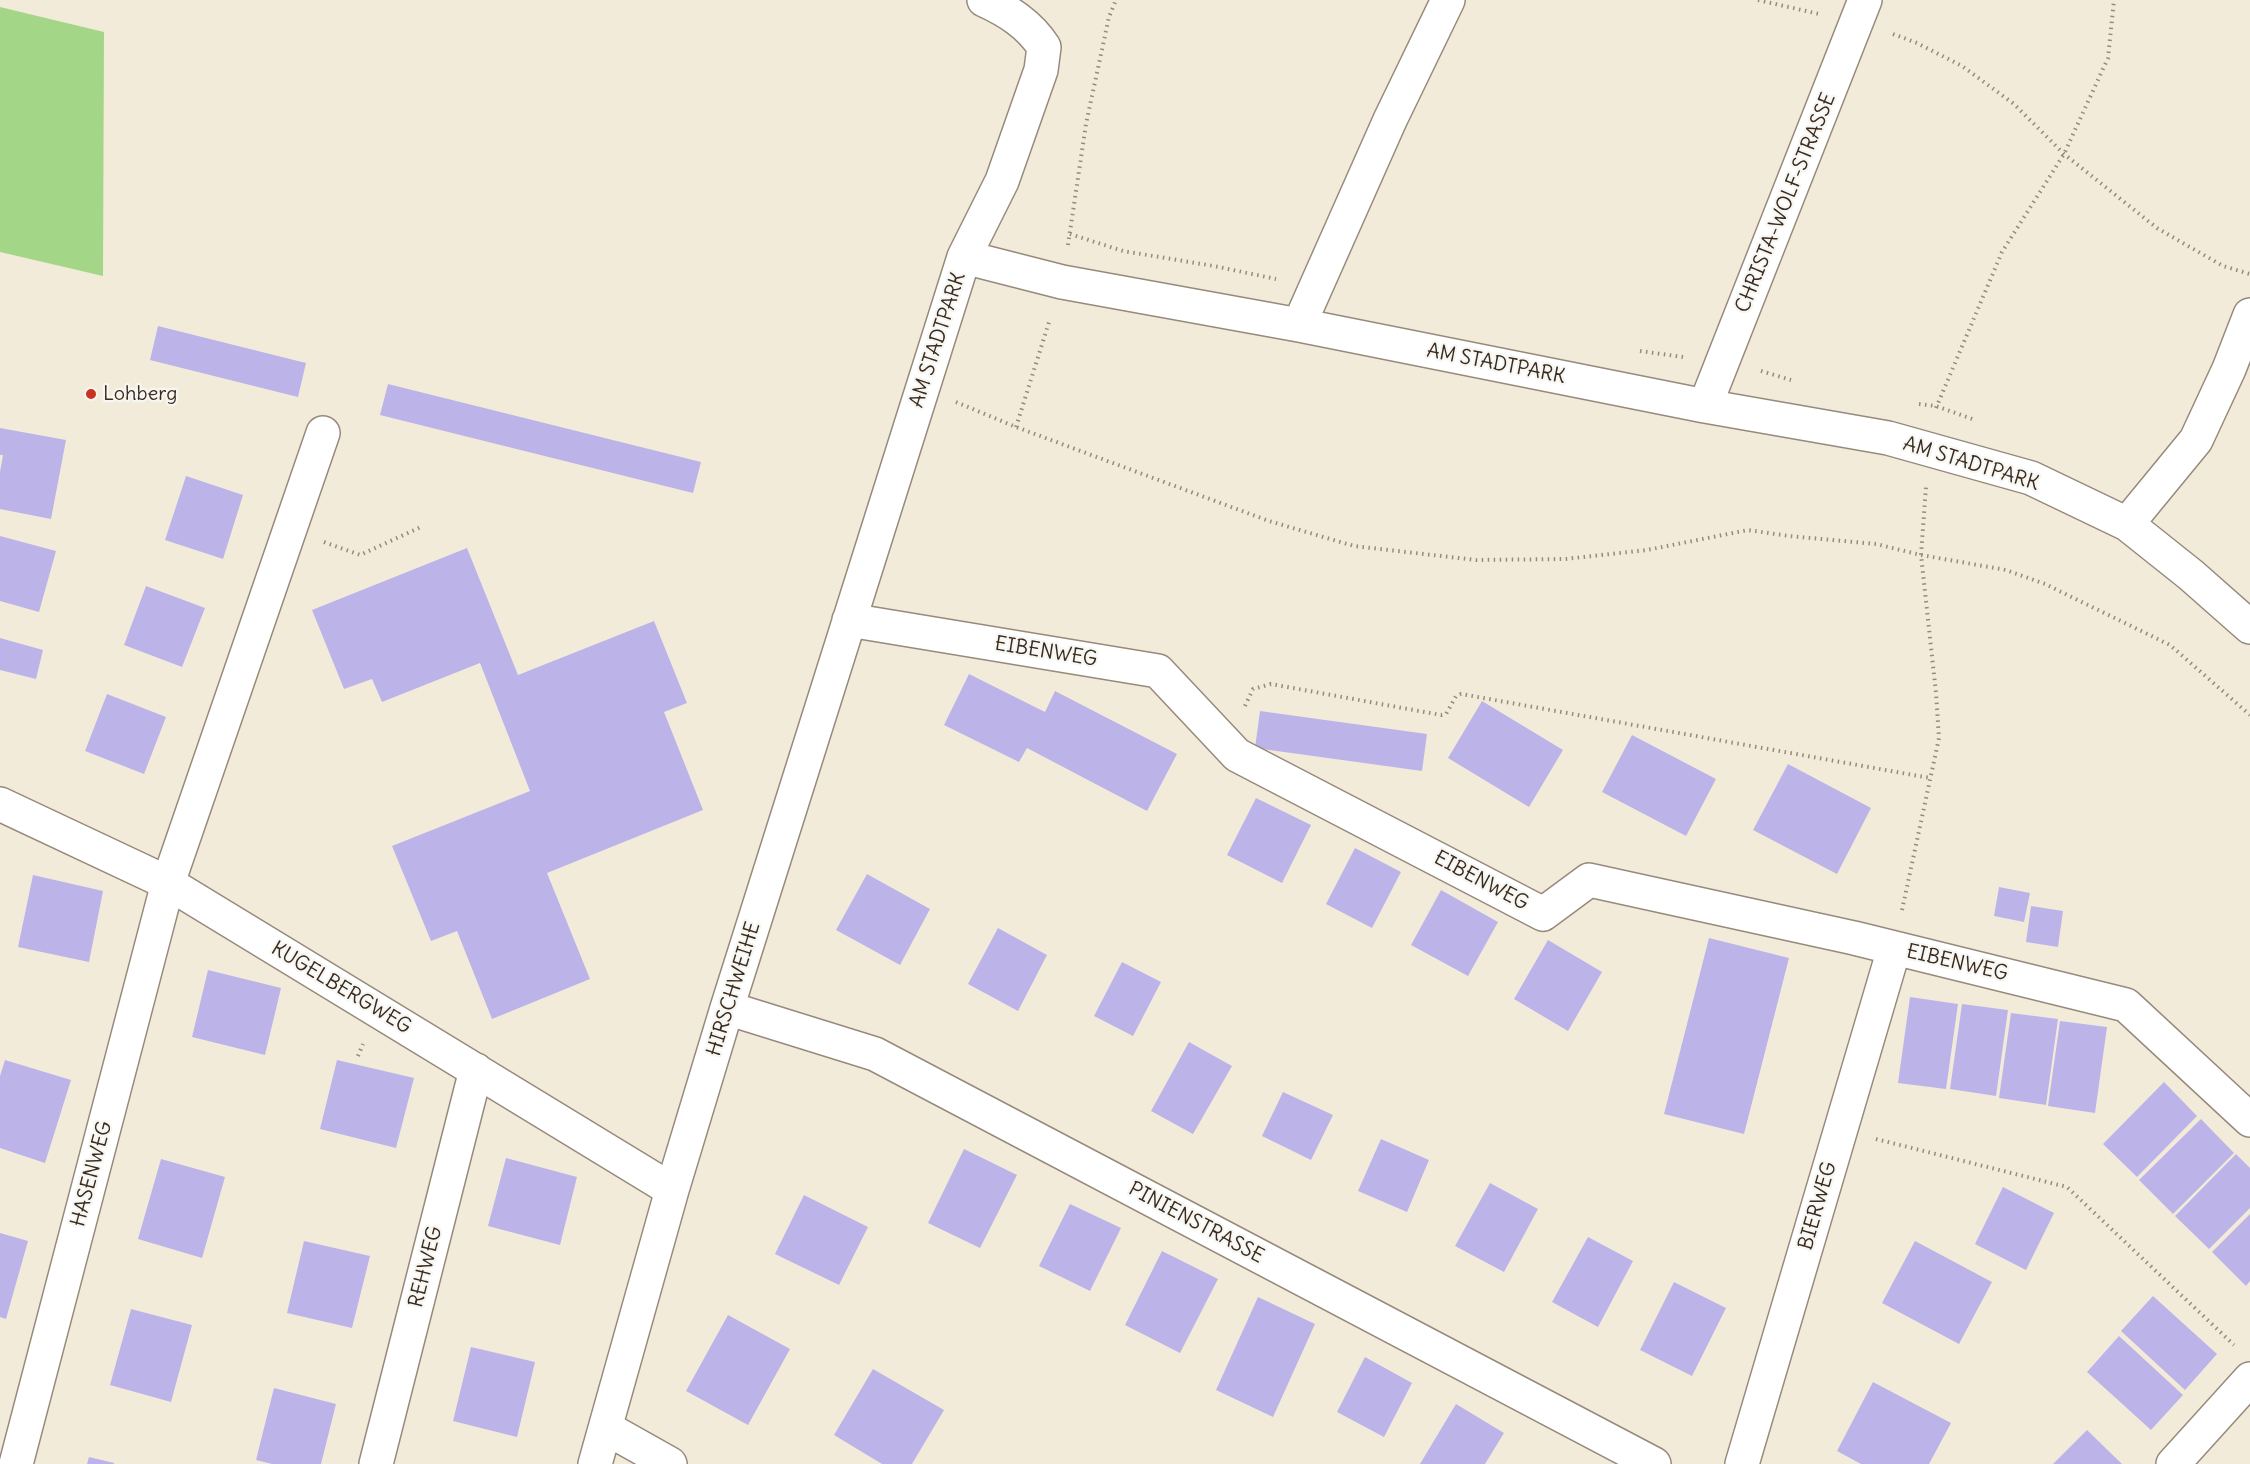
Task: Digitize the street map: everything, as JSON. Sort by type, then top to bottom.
[{"type":"street","points":[[964,257],[1002,181],[1041,70],[1044,47],[1035,33],[1013,16],[984,0]]},
{"type":"street","points":[[1299,326],[1390,120],[1448,0]]},
{"type":"street","name":"CHRISTA-WOLF-STRASSE","points":[[1706,406],[1861,11]]},
{"type":"street","name":"AM STADTPARK","points":[[882,516],[964,257],[1062,282],[1706,406],[1888,438],[2031,478],[2127,524],[2192,575],[2250,627]]},
{"type":"street","points":[[2127,524],[2196,440],[2229,369],[2250,315]]},
{"type":"street","name":"HASENWEG","points":[[16,1464],[168,883],[323,433]]},
{"type":"street","name":"HIRSCHWEIHE","points":[[595,1464],[672,1190],[727,1008],[882,516]]},
{"type":"street","name":"EIBENWEG","points":[[849,620],[1158,671],[1237,755],[1543,914],[1589,880],[1854,938],[2126,1005],[2250,1120]]},
{"type":"street","name":"KUGELBERGWEG","points":[[0,804],[168,883],[672,1190]]},
{"type":"street","name":"BIERWEG","points":[[1742,1464],[1894,949]]},
{"type":"street","name":"PINIENSTRASSE","points":[[727,1008],[874,1054],[1654,1464]]},
{"type":"street","name":"REHWEG","points":[[376,1464],[476,1070]]},
{"type":"street","points":[[2173,1464],[2246,1365]]},
{"type":"street","points":[[606,1428],[670,1464]]},
{"type":"path","points":[[1016,427],[1062,282],[1086,124],[1109,17],[1116,0]]},
{"type":"path","points":[[1758,0],[1861,11],[1962,66],[2014,104],[2064,154],[2157,228],[2223,266],[2250,274]]},
{"type":"path","points":[[923,387],[1016,427],[1269,521],[1354,546],[1476,560],[1565,560],[1647,550],[1748,530],[1876,544],[2006,570],[2045,584],[2170,645],[2250,716]]},
{"type":"path","points":[[290,530],[360,555],[421,527]]},
{"type":"path","points":[[1237,755],[1245,704],[1253,690],[1271,684],[1441,715],[1446,714],[1456,696],[1461,694],[1930,778]]},
{"type":"path","points":[[1839,1130],[2067,1187],[2246,1365]]},
{"type":"green space","points":[[0,7],[104,32],[103,276],[0,252]]},
{"type":"building","points":[[158,326],[306,363],[298,397],[150,360]]},
{"type":"building","points":[[388,384],[701,462],[693,493],[380,415]]},
{"type":"building","points":[[0,428],[66,440],[51,519],[0,509],[0,472],[3,455],[0,455]]},
{"type":"building","points":[[186,476],[243,495],[223,559],[165,540]]},
{"type":"building","points":[[0,536],[56,551],[39,612],[0,601]]},
{"type":"building","points":[[467,548],[518,675],[654,621],[687,703],[664,712],[703,810],[547,873],[590,979],[492,1019],[457,931],[431,941],[392,846],[530,791],[480,663],[382,702],[372,679],[344,689],[312,610]]},
{"type":"building","points":[[146,586],[205,608],[182,667],[124,645]]},
{"type":"building","points":[[0,638],[43,650],[36,679],[0,670]]},
{"type":"building","points":[[969,674],[1045,712],[1055,691],[1177,754],[1147,811],[1027,748],[1019,762],[944,725]]},
{"type":"building","points":[[107,694],[166,717],[144,774],[85,751]]},
{"type":"building","points":[[1482,701],[1563,750],[1529,807],[1448,758]]},
{"type":"building","points":[[1260,711],[1427,734],[1422,771],[1255,748]]},
{"type":"building","points":[[1632,735],[1716,779],[1686,836],[1602,792]]},
{"type":"building","points":[[1788,764],[1871,808],[1837,874],[1753,830]]},
{"type":"building","points":[[1256,798],[1311,825],[1282,883],[1227,855]]},
{"type":"building","points":[[1355,848],[1401,872],[1372,928],[1326,904]]},
{"type":"building","points":[[867,874],[930,909],[900,965],[836,930]]},
{"type":"building","points":[[33,875],[103,891],[89,962],[18,947]]},
{"type":"building","points":[[1999,887],[2030,893],[2024,922],[1994,916]]},
{"type":"building","points":[[1441,890],[1498,922],[1468,976],[1411,945]]},
{"type":"building","points":[[2031,906],[2063,911],[2058,947],[2026,942]]},
{"type":"building","points":[[998,928],[1047,955],[1018,1011],[968,984]]},
{"type":"building","points":[[1709,938],[1789,958],[1744,1134],[1664,1114]]},
{"type":"building","points":[[1548,940],[1602,972],[1568,1031],[1514,999]]},
{"type":"building","points":[[1122,962],[1161,982],[1133,1036],[1094,1016]]},
{"type":"building","points":[[208,970],[281,988],[265,1055],[192,1037]]},
{"type":"building","points":[[1910,997],[1958,1004],[1946,1089],[1898,1083]]},
{"type":"building","points":[[1962,1004],[2008,1010],[1996,1096],[1950,1089]]},
{"type":"building","points":[[2011,1013],[2058,1019],[2046,1105],[1999,1098]]},
{"type":"building","points":[[2060,1021],[2107,1027],[2095,1113],[2048,1106]]},
{"type":"building","points":[[1189,1042],[1232,1066],[1193,1134],[1151,1111]]},
{"type":"building","points":[[5,1060],[71,1080],[45,1163],[0,1148],[0,1076]]},
{"type":"building","points":[[337,1060],[414,1078],[396,1148],[320,1129]]},
{"type":"building","points":[[2164,1082],[2197,1116],[2137,1177],[2103,1144]]},
{"type":"building","points":[[1283,1092],[1333,1115],[1311,1160],[1262,1136]]},
{"type":"building","points":[[2201,1119],[2234,1153],[2173,1214],[2139,1180]]},
{"type":"building","points":[[1381,1139],[1429,1160],[1407,1212],[1358,1191]]},
{"type":"building","points":[[964,1149],[1017,1175],[980,1248],[928,1223]]},
{"type":"building","points":[[2236,1154],[2250,1168],[2250,1208],[2209,1249],[2175,1216]]},
{"type":"building","points":[[506,1158],[577,1177],[560,1245],[488,1226]]},
{"type":"building","points":[[161,1159],[225,1177],[202,1258],[138,1239]]},
{"type":"building","points":[[1490,1183],[1538,1209],[1504,1272],[1455,1246]]},
{"type":"building","points":[[2003,1187],[2054,1213],[2026,1270],[1975,1244]]},
{"type":"building","points":[[804,1195],[868,1227],[839,1285],[775,1254]]},
{"type":"building","points":[[1070,1204],[1121,1228],[1090,1291],[1039,1266]]},
{"type":"building","points":[[2250,1214],[2250,1281],[2246,1286],[2212,1252]]},
{"type":"building","points":[[0,1233],[28,1241],[6,1319],[0,1317]]},
{"type":"building","points":[[1588,1237],[1633,1261],[1598,1327],[1552,1302]]},
{"type":"building","points":[[304,1241],[370,1256],[352,1328],[287,1313]]},
{"type":"building","points":[[1915,1241],[1992,1282],[1959,1344],[1882,1303]]},
{"type":"building","points":[[1162,1251],[1218,1279],[1180,1353],[1125,1325]]},
{"type":"building","points":[[1674,1282],[1726,1308],[1692,1376],[1640,1350]]},
{"type":"building","points":[[2153,1296],[2217,1354],[2185,1390],[2121,1331]]},
{"type":"building","points":[[1258,1297],[1315,1324],[1273,1417],[1216,1390]]},
{"type":"building","points":[[131,1309],[192,1325],[171,1402],[110,1385]]},
{"type":"building","points":[[728,1315],[790,1349],[748,1425],[686,1391]]},
{"type":"building","points":[[2119,1336],[2183,1395],[2151,1430],[2087,1372]]},
{"type":"building","points":[[471,1347],[535,1362],[517,1437],[453,1421]]},
{"type":"building","points":[[1365,1357],[1412,1383],[1384,1437],[1337,1412]]},
{"type":"building","points":[[873,1369],[944,1410],[912,1464],[882,1464],[834,1435]]},
{"type":"building","points":[[1873,1382],[1951,1423],[1929,1464],[1861,1464],[1837,1451]]},
{"type":"building","points":[[274,1388],[336,1404],[321,1464],[272,1464],[256,1460]]},
{"type":"building","points":[[1456,1404],[1504,1433],[1485,1464],[1420,1464]]},
{"type":"building","points":[[2087,1430],[2122,1464],[2053,1464]]},
{"type":"building","points":[[89,1457],[114,1463],[114,1464],[87,1464]]},
{"type":"place","name":"Lohberg","points":[[91,394]]}]
